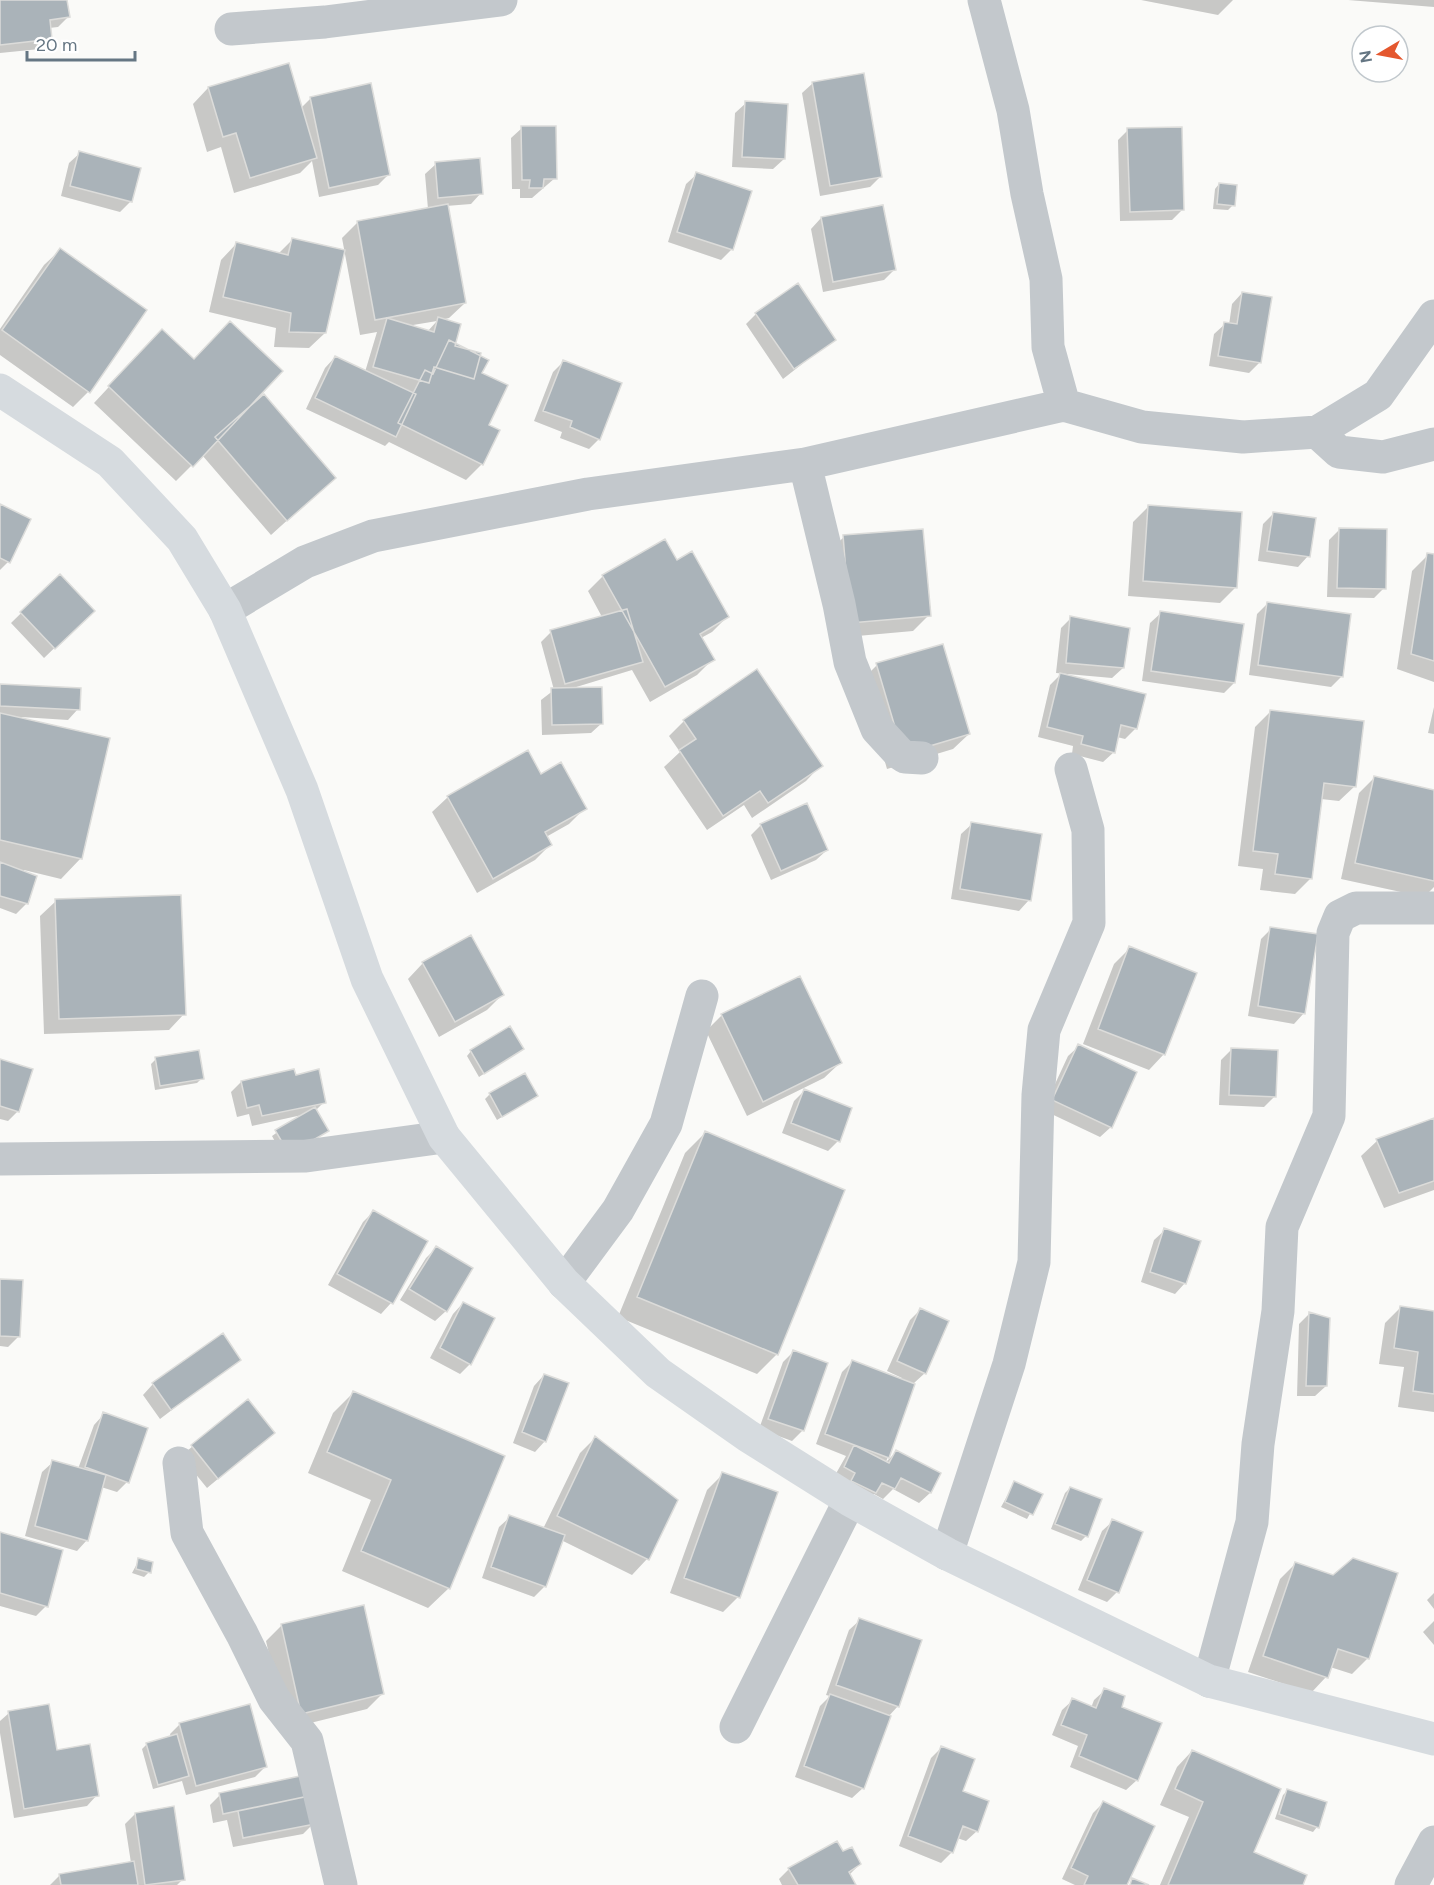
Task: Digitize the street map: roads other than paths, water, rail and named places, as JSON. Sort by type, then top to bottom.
[{"type":"main road","points":[[0,390],[110,462],[182,539],[225,610],[302,790],[367,979],[444,1137],[564,1283],[657,1373],[748,1436],[849,1500],[947,1554],[1209,1681],[1434,1739]]},
{"type":"street","points":[[231,28],[325,22],[501,0]]},
{"type":"street","points":[[984,0],[1013,110],[1027,194],[1046,279],[1048,346],[1064,405]]},
{"type":"street","points":[[225,610],[305,562],[373,536],[588,494],[805,464],[1064,405],[1142,427],[1243,437],[1317,432],[1378,395],[1434,316]]},
{"type":"street","points":[[1317,432],[1339,452],[1383,457],[1434,444]]},
{"type":"street","points":[[805,464],[839,604],[850,662],[877,729],[905,757],[922,758]]},
{"type":"street","points":[[947,1554],[1009,1364],[1034,1262],[1036,1142],[1044,1030],[1089,923],[1088,830],[1071,770]]},
{"type":"street","points":[[1209,1681],[1252,1522],[1258,1444],[1278,1311],[1282,1227],[1329,1116],[1333,933],[1340,916],[1356,908],[1434,908]]},
{"type":"street","points":[[564,1283],[618,1210],[666,1124],[702,996]]},
{"type":"street","points":[[0,1159],[306,1156],[444,1137]]},
{"type":"street","points":[[179,1463],[187,1533],[242,1634],[274,1699],[307,1741],[341,1885]]},
{"type":"street","points":[[736,1727],[849,1500]]},
{"type":"street","points":[[1411,1885],[1434,1842]]}]
